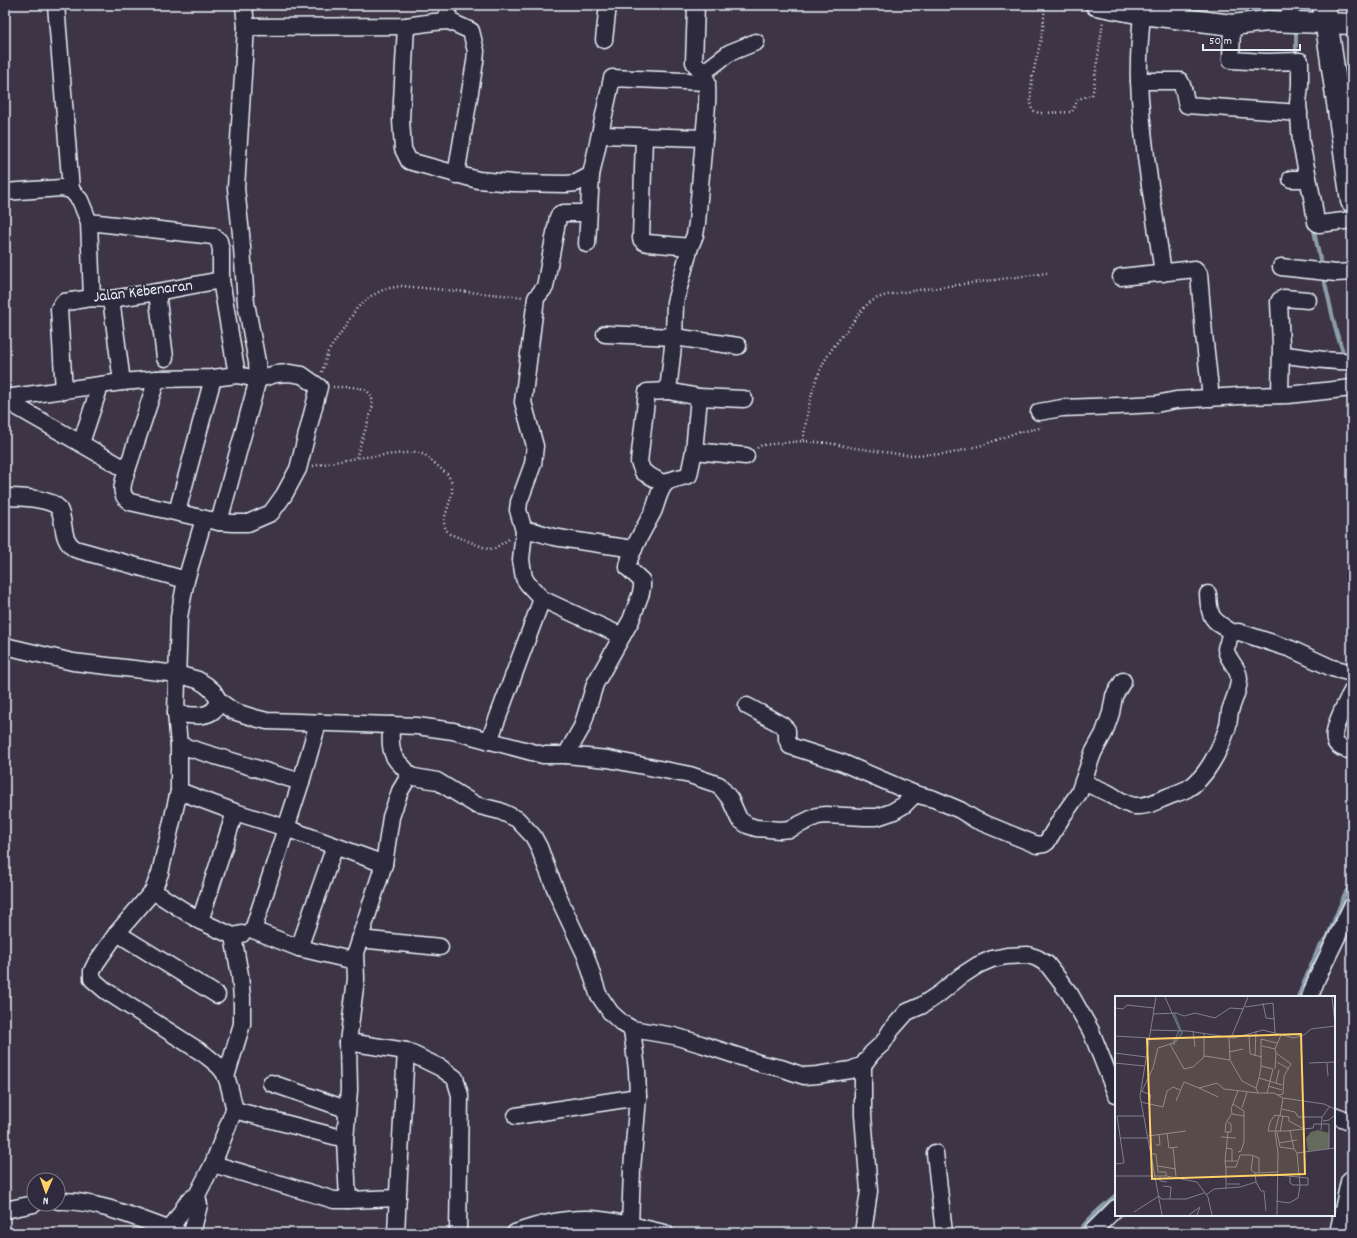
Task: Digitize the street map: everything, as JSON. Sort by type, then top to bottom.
[{"type":"main road","points":[[1325,14],[1352,201]]},
{"type":"main road","points":[[1341,1233],[1352,1182]]},
{"type":"street","points":[[56,5],[71,190]]},
{"type":"street","points":[[219,522],[258,379],[257,362],[246,303],[236,188],[246,27],[244,5]]},
{"type":"street","points":[[447,5],[449,21]]},
{"type":"street","points":[[604,40],[608,5],[605,5]]},
{"type":"street","points":[[668,391],[674,337],[674,302],[695,235],[704,138],[705,77],[696,67],[694,62],[696,5]]},
{"type":"street","points":[[1101,6],[1142,14],[1232,25],[1325,14],[1352,24]]},
{"type":"street","points":[[1142,14],[1139,81],[1145,149],[1164,272]]},
{"type":"street","points":[[246,27],[406,26],[449,21],[471,31],[476,50],[474,72],[456,175]]},
{"type":"street","points":[[1232,25],[1231,60],[1300,62],[1299,113],[1301,179],[1317,223],[1352,220]]},
{"type":"street","points":[[406,26],[401,120],[403,149],[409,161],[478,180],[513,183],[576,183],[590,175]]},
{"type":"street","points":[[587,244],[590,175],[612,78],[705,77],[729,53],[756,42]]},
{"type":"street","points":[[1139,81],[1180,81],[1184,87],[1187,105],[1299,113]]},
{"type":"street","points":[[600,135],[704,138]]},
{"type":"street","points":[[644,136],[641,239],[648,243],[690,247]]},
{"type":"street","points":[[5,192],[61,188],[71,190],[80,200],[89,222],[92,298]]},
{"type":"street","points":[[588,213],[563,213],[558,216],[545,287],[536,298],[523,402],[535,446],[533,464],[519,502],[518,510],[524,531],[521,560],[524,578],[542,599],[622,636]]},
{"type":"street","points":[[89,222],[213,236],[219,241],[221,250],[221,280],[237,375]]},
{"type":"street","points":[[1281,267],[1344,273]]},
{"type":"street","points":[[1121,277],[1195,269],[1199,274],[1204,334],[1212,398]]},
{"type":"street","name":"Jalan Kebenaran","points":[[64,390],[59,309],[61,304],[64,302],[92,298],[111,299],[221,280]]},
{"type":"street","points":[[157,292],[165,358]]},
{"type":"street","points":[[1280,395],[1281,355],[1279,302],[1284,298],[1308,300]]},
{"type":"street","points":[[111,299],[122,382]]},
{"type":"street","points":[[605,334],[674,337],[738,346]]},
{"type":"street","points":[[1281,355],[1345,362]]},
{"type":"street","points":[[5,399],[122,382],[158,379],[213,378],[237,375],[258,379],[276,374],[289,373],[302,375],[319,386],[298,469],[284,495],[271,513],[248,523],[219,522],[134,503],[124,499],[123,486],[127,470],[158,379]]},
{"type":"street","points":[[177,512],[213,378]]},
{"type":"street","points":[[80,443],[100,386]]},
{"type":"street","points":[[1039,412],[1062,408],[1156,404],[1176,400],[1280,395],[1350,388]]},
{"type":"street","points":[[664,484],[643,472],[639,462],[647,392],[668,391],[699,397],[744,399]]},
{"type":"street","points":[[566,755],[582,727],[595,684],[622,636],[636,606],[642,587],[642,580],[628,568],[630,558],[646,523],[654,511],[664,484],[689,475],[694,451],[699,397]]},
{"type":"street","points":[[5,399],[127,470]]},
{"type":"street","points":[[694,451],[746,456]]},
{"type":"street","points":[[5,497],[53,503],[59,508],[65,535],[69,545],[75,549],[186,580]]},
{"type":"street","points":[[66,1202],[91,1204],[113,1210],[175,1232],[188,1201],[197,1196],[213,1164],[234,1110],[226,1077],[224,1072],[216,1064],[204,1054],[106,991],[92,979],[92,971],[96,962],[117,933],[153,891],[160,873],[178,791],[179,745],[176,713],[179,617],[186,580],[204,518]]},
{"type":"street","points":[[524,531],[533,531],[565,539],[634,549]]},
{"type":"street","points":[[1208,594],[1209,609],[1214,621],[1233,633]]},
{"type":"street","points":[[489,742],[542,599]]},
{"type":"street","points":[[1083,782],[1107,792],[1126,804],[1144,806],[1188,789],[1201,778],[1214,758],[1227,730],[1230,711],[1236,693],[1239,679],[1237,671],[1225,650],[1230,635],[1233,633],[1239,632],[1291,649],[1326,666],[1352,673]]},
{"type":"street","points":[[5,646],[73,662],[177,674],[198,680],[213,691],[219,701],[233,711],[267,721],[417,726],[436,728],[453,731],[489,742],[543,755],[566,755],[608,759],[670,771],[714,783],[723,789],[730,799],[739,819],[747,825],[768,830],[790,829],[817,816],[877,817],[892,812],[904,805],[915,794]]},
{"type":"street","points":[[747,706],[782,725],[787,730],[787,739],[790,746],[844,763],[915,794],[934,799],[960,810],[976,820],[1040,845],[1047,842],[1079,793],[1093,753],[1104,733],[1111,713],[1114,696],[1123,681]]},
{"type":"street","points":[[1352,691],[1334,731],[1334,740],[1336,745],[1352,751]]},
{"type":"street","points":[[176,713],[190,716],[207,714],[218,708],[219,701]]},
{"type":"street","points":[[253,930],[301,782],[318,723]]},
{"type":"street","points":[[390,725],[391,750],[395,759],[406,769],[409,776]]},
{"type":"street","points":[[179,745],[301,782]]},
{"type":"street","points":[[348,1200],[344,1139],[349,1090],[348,1042],[356,979],[355,953],[384,864],[391,818],[400,791],[409,776]]},
{"type":"street","points":[[409,776],[437,781],[476,805],[500,811],[517,819],[533,836],[539,846],[561,903],[586,956],[598,994],[611,1013],[632,1029],[674,1036],[728,1054],[744,1057],[762,1064],[781,1068],[804,1076],[851,1070],[863,1065],[872,1053],[883,1043],[907,1012],[921,1006],[961,976],[978,965],[992,959],[1006,956],[1028,955],[1047,964],[1070,994],[1091,1031],[1115,1091]]},
{"type":"street","points":[[178,791],[384,864]]},
{"type":"street","points":[[200,921],[235,812]]},
{"type":"street","points":[[300,948],[335,846]]},
{"type":"street","points":[[153,891],[200,921],[233,936],[253,930],[300,948],[355,962]]},
{"type":"street","points":[[1310,996],[1317,978],[1352,906]]},
{"type":"street","points":[[117,933],[217,995]]},
{"type":"street","points":[[226,1077],[242,1024],[240,975],[233,936]]},
{"type":"street","points":[[359,939],[440,947]]},
{"type":"street","points":[[619,1227],[632,1169],[638,1097],[632,1029]]},
{"type":"street","points":[[348,1042],[406,1051],[441,1068],[455,1078],[459,1087],[460,1095],[458,1233]]},
{"type":"street","points":[[396,1233],[406,1051]]},
{"type":"street","points":[[863,1065],[863,1122],[869,1191],[863,1233]]},
{"type":"street","points":[[271,1083],[346,1109]]},
{"type":"street","points":[[516,1116],[638,1097]]},
{"type":"street","points":[[234,1110],[344,1139]]},
{"type":"street","points":[[1335,1115],[1352,1122]]},
{"type":"street","points":[[935,1153],[944,1233]]},
{"type":"street","points":[[213,1164],[334,1200],[398,1198]]},
{"type":"street","points":[[192,1233],[199,1205],[197,1196]]},
{"type":"street","points":[[5,1210],[26,1206]]},
{"type":"street","points":[[1091,1233],[1115,1209]]},
{"type":"street","points":[[514,1233],[538,1224],[567,1220],[590,1219],[619,1227],[665,1233]]},
{"type":"path","points":[[1045,5],[1042,32],[1034,68],[1030,100],[1032,110],[1039,113],[1072,112],[1078,99],[1092,95],[1101,6]]},
{"type":"path","points":[[803,441],[814,385],[823,364],[835,344],[872,300],[884,295],[903,292],[1047,273]]},
{"type":"path","points":[[356,458],[372,409],[373,402],[371,396],[363,388],[319,386],[328,352],[357,308],[371,296],[385,289],[401,286],[536,298]]},
{"type":"path","points":[[746,456],[762,445],[803,441],[905,454],[948,454],[986,444],[1015,433],[1040,428],[1039,412]]},
{"type":"path","points":[[298,469],[356,458],[415,452],[425,455],[447,474],[452,482],[452,494],[444,520],[446,529],[450,534],[488,549],[495,548],[524,531]]},
{"type":"waterway","points":[[1296,28],[1296,58]]},
{"type":"waterway","points":[[1313,226],[1322,269]]},
{"type":"waterway","points":[[1323,275],[1336,331],[1345,358]]},
{"type":"waterway","points":[[1347,364],[1352,379]]},
{"type":"waterway","points":[[1298,996],[1318,949],[1327,938],[1344,896],[1352,881]]},
{"type":"waterway","points":[[1078,1233],[1100,1208],[1115,1196]]}]
